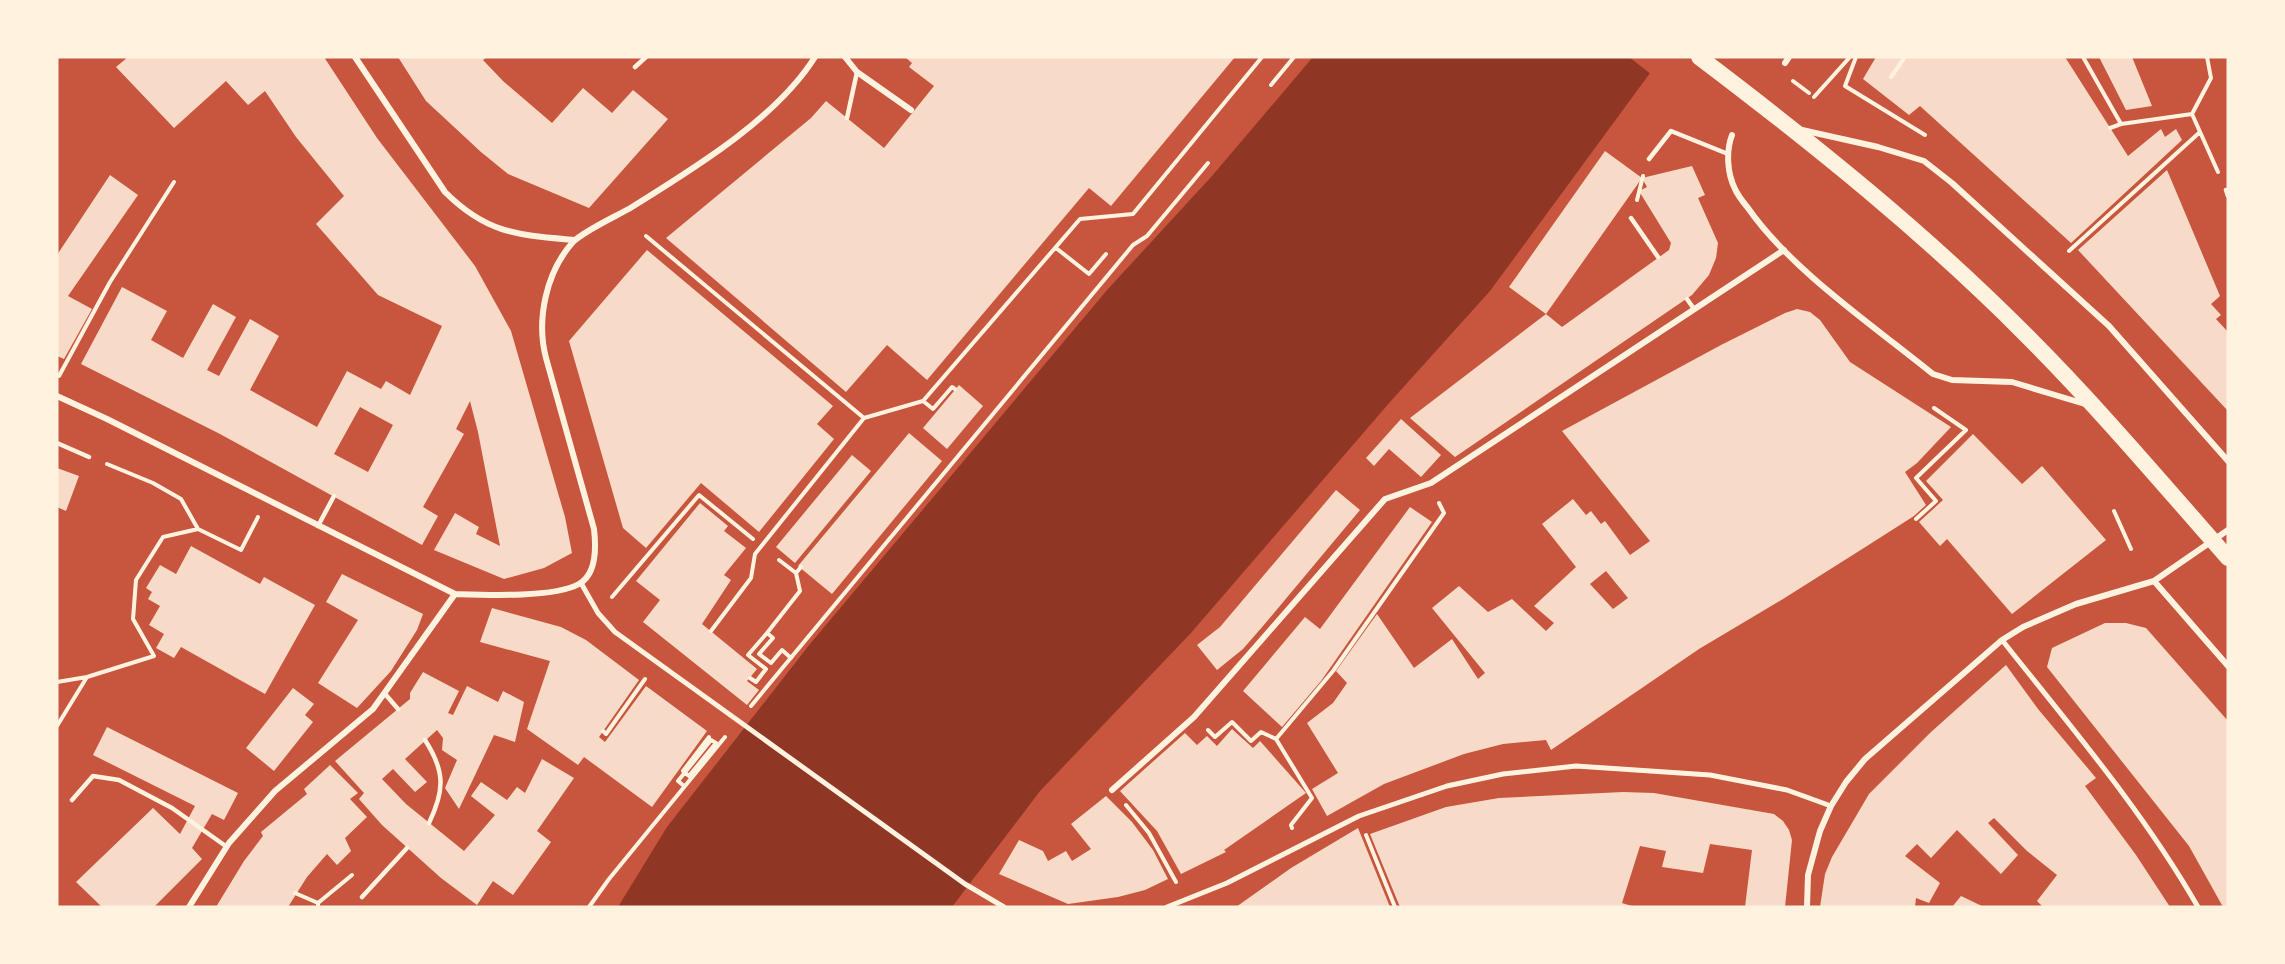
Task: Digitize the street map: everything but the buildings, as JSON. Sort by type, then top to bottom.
[{"type":"highway","points":[[1699,57],[1873,193],[2027,335],[2097,408],[2228,558]]},
{"type":"street","points":[[355,57],[445,192],[463,210],[485,224],[504,230],[575,240]]},
{"type":"street","points":[[845,57],[857,72],[911,110]]},
{"type":"street","points":[[57,396],[455,594],[502,596],[559,590],[581,583],[591,568],[596,551],[594,529],[546,358],[541,329],[555,270],[575,240],[694,168],[733,140],[778,101],[813,58]]},
{"type":"street","points":[[1789,126],[1878,147],[1924,161],[1952,183],[2109,326],[2228,461]]},
{"type":"street","points":[[1732,135],[1728,154],[1729,171],[1735,189],[1759,224],[1784,250],[1842,301],[1933,374],[1952,380],[2012,382],[2097,408]]},
{"type":"street","points":[[1113,790],[1194,717],[1385,499],[1431,483],[1784,250]]},
{"type":"street","points":[[1807,907],[1808,874],[1820,831],[1831,806],[1865,759],[2002,640],[2023,627],[2076,604],[2154,581],[2228,530]]},
{"type":"street","points":[[2154,581],[2228,666]]},
{"type":"street","points":[[581,583],[598,613],[615,632],[965,884],[1004,907]]},
{"type":"street","points":[[189,907],[227,847],[275,791],[374,709],[386,695],[455,594]]},
{"type":"street","points":[[2002,640],[2134,806],[2172,862],[2198,907]]},
{"type":"street","points":[[1167,907],[1227,883],[1359,816],[1447,786],[1503,774],[1576,766],[1710,775],[1787,790],[1831,806]]},
{"type":"lane","points":[[635,67],[646,57]]},
{"type":"lane","points":[[848,118],[857,72]]},
{"type":"lane","points":[[1649,159],[1671,130],[1728,154]]},
{"type":"lane","points":[[2226,190],[2228,196]]},
{"type":"lane","points":[[1631,218],[1658,257]]},
{"type":"lane","points":[[1687,299],[1694,309]]},
{"type":"lane","points":[[57,443],[89,457]]},
{"type":"lane","points":[[318,526],[334,496]]},
{"type":"lane","points":[[386,695],[398,709]]},
{"type":"lane","points":[[425,740],[437,759],[441,782],[439,802],[429,823]]},
{"type":"lane","points":[[72,800],[93,776],[119,780],[172,808],[227,847]]},
{"type":"lane","points":[[362,897],[407,848]]},
{"type":"path","points":[[711,631],[751,578],[755,554],[864,418],[923,401],[1080,219],[1133,214],[1262,57]]},
{"type":"path","points":[[1271,85],[1294,57]]},
{"type":"path","points":[[1815,97],[1850,57]]},
{"type":"path","points":[[1856,57],[1845,86],[1925,135]]},
{"type":"path","points":[[1891,77],[1905,57]]},
{"type":"path","points":[[2083,57],[2121,124]]},
{"type":"path","points":[[2192,114],[2211,78],[2207,57]]},
{"type":"path","points":[[2110,128],[2121,124],[2192,114]]},
{"type":"path","points":[[2192,114],[2226,190]]},
{"type":"path","points":[[2069,251],[2200,132]]},
{"type":"path","points":[[746,711],[1133,245],[1147,236],[1208,163]]},
{"type":"path","points":[[1639,191],[1642,178]]},
{"type":"path","points":[[57,380],[110,282],[174,182]]},
{"type":"path","points":[[646,236],[864,418]]},
{"type":"path","points":[[1055,248],[1089,274],[1106,254]]},
{"type":"path","points":[[923,401],[933,409],[952,387],[955,389]]},
{"type":"path","points":[[1916,519],[1936,501],[1916,478],[1966,430],[1934,408]]},
{"type":"path","points":[[89,457],[153,483],[182,499],[198,529],[240,550],[258,516]]},
{"type":"path","points":[[1276,739],[1333,671],[1444,513],[1431,483]]},
{"type":"path","points":[[598,613],[699,495],[753,539]]},
{"type":"path","points":[[2114,511],[2131,549]]},
{"type":"path","points":[[57,682],[87,676],[154,656],[132,619],[136,580],[163,537],[198,529]]},
{"type":"path","points":[[750,678],[756,682],[766,669],[748,655],[800,591],[796,573],[779,560]]},
{"type":"path","points":[[796,573],[801,567]]},
{"type":"path","points":[[767,633],[773,638],[759,654],[771,663],[782,650],[791,657]]},
{"type":"path","points":[[603,731],[606,734],[657,663]]},
{"type":"path","points":[[57,726],[87,676]]},
{"type":"path","points":[[1208,730],[1215,737],[1232,723],[1251,741],[1261,732],[1276,739],[1312,798]]},
{"type":"path","points":[[589,907],[731,729]]},
{"type":"path","points":[[684,786],[678,782],[682,776],[687,770],[711,740],[716,743],[689,776],[682,771],[709,737]]},
{"type":"path","points":[[1113,790],[1149,833],[1186,901]]},
{"type":"path","points":[[1359,816],[1395,907]]},
{"type":"path","points":[[295,893],[318,906],[327,895]]},
{"type":"shaded area","points":[[1313,57],[1669,57],[1650,73],[1490,291],[1390,402],[1190,634],[1040,791],[952,907],[618,907],[667,827],[810,644],[1108,289],[1212,176]]},
{"type":"pier","points":[[1629,57],[1672,57],[1652,75]]}]
